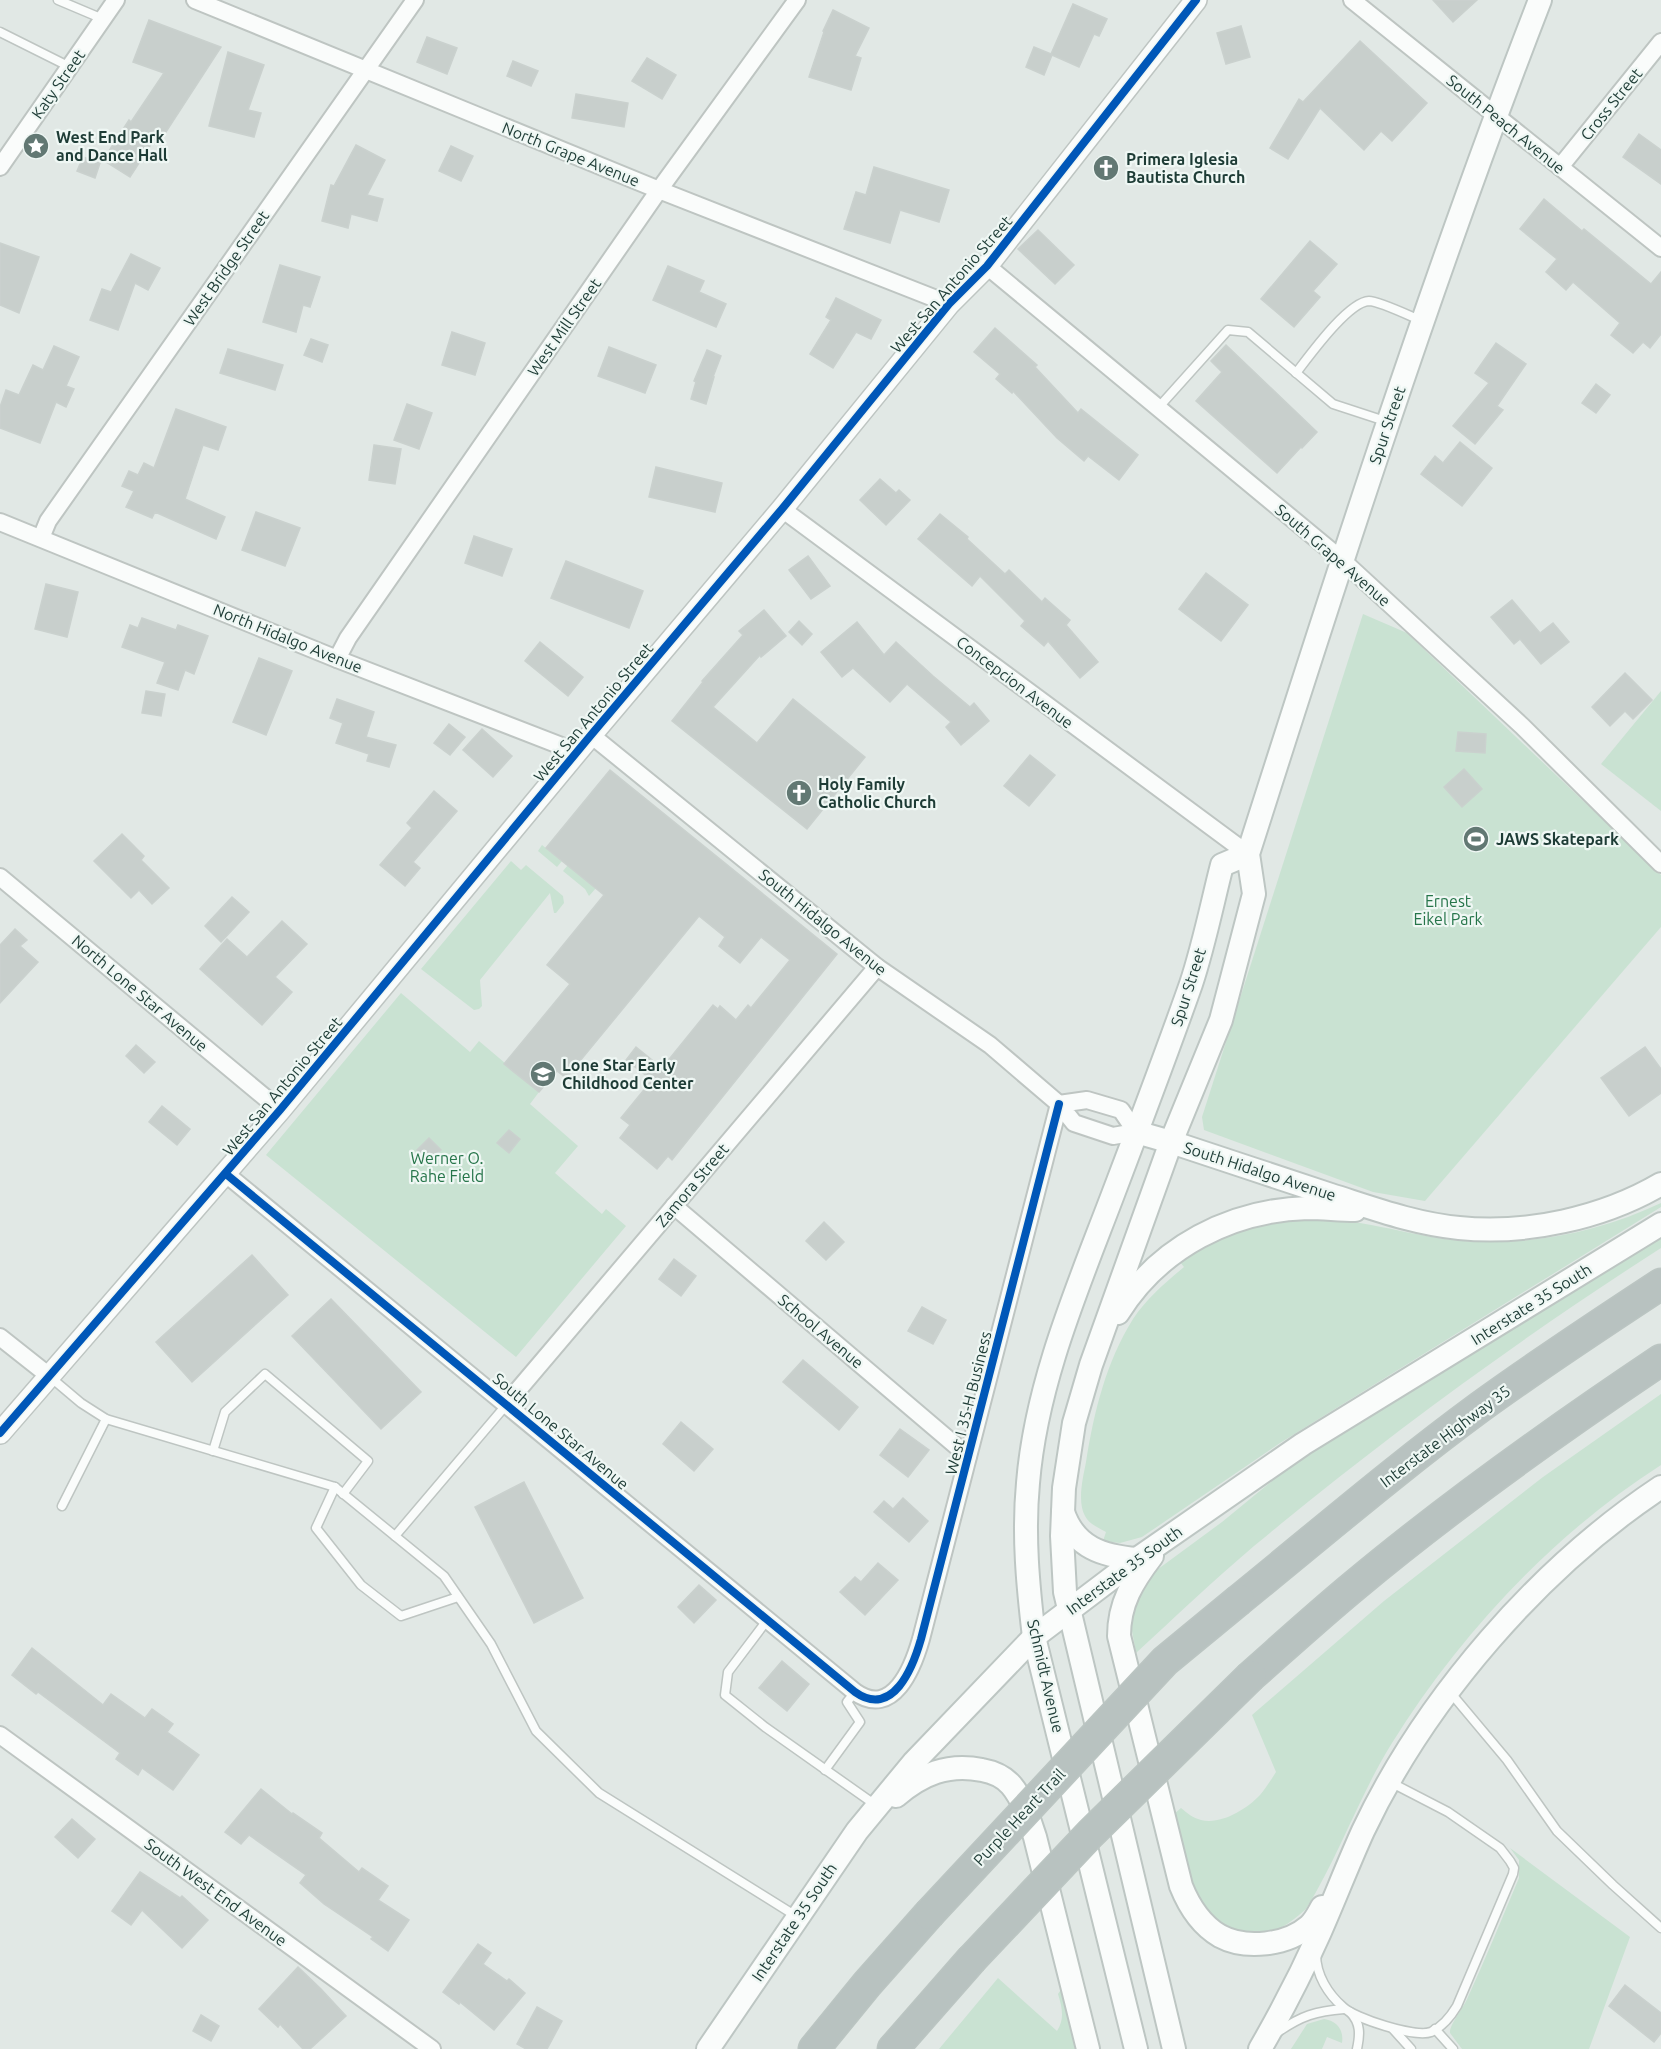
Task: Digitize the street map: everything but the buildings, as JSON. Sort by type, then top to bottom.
[{"type":"highway","name":"Interstate Highway 35","points":[[1239,1600],[1472,1413],[1661,1284]]},
{"type":"highway","points":[[894,2049],[971,1960],[1090,1834],[1251,1676],[1406,1544],[1525,1454],[1661,1360]]},
{"type":"highway","name":"Purple Heart Trail","points":[[814,2049],[867,1984],[929,1914],[1166,1661],[1239,1600]]},
{"type":"main road","name":"Spur Street","points":[[1171,1142],[1221,1020],[1254,894],[1248,854],[1342,560],[1496,114],[1540,0]]},
{"type":"main road","name":"Spur Street","points":[[1136,1132],[1192,981],[1222,865],[1248,854]]},
{"type":"main road","name":"South Hidalgo Avenue","points":[[1136,1132],[1383,1212]]},
{"type":"main road","name":"Schmidt Avenue","points":[[1136,1132],[1054,1355],[1034,1441],[1028,1482],[1026,1533],[1027,1571],[1034,1637],[1136,2049]]},
{"type":"main road","points":[[1171,1142],[1091,1365],[1074,1423],[1065,1478],[1063,1561],[1068,1611],[1174,2049]]},
{"type":"main road","points":[[1091,1365],[1135,1287],[1166,1258],[1226,1223],[1280,1211],[1308,1208],[1383,1212],[1456,1228],[1482,1230],[1532,1226],[1595,1212],[1661,1184]]},
{"type":"main road","name":"Interstate 35 South","points":[[708,2049],[857,1831],[948,1725],[1034,1637],[1137,1559],[1303,1444],[1661,1224]]},
{"type":"main road","points":[[1164,1541],[1127,1592],[1122,1607],[1119,1636],[1181,1886],[1193,1912],[1211,1930],[1233,1941],[1251,1944],[1271,1942],[1297,1933],[1317,1917],[1390,1781],[1417,1736],[1448,1690],[1491,1639],[1551,1577],[1611,1522],[1661,1487]]},
{"type":"main road","points":[[1063,1512],[1071,1532],[1088,1546],[1110,1555],[1137,1559]]},
{"type":"main road","points":[[857,1831],[904,1789],[928,1774],[950,1767],[968,1767],[988,1771],[1003,1778],[1012,1786],[1035,1837],[1088,2049]]},
{"type":"main road","points":[[1262,2045],[1278,2019],[1317,1939],[1364,1830]]},
{"type":"street","name":"Katy Street","points":[[0,167],[116,0]]},
{"type":"street","name":"North Grape Avenue","points":[[195,0],[949,304]]},
{"type":"street","name":"West Bridge Street","points":[[41,538],[48,521],[415,0]]},
{"type":"street","name":"West Mill Street","points":[[337,659],[348,638],[659,189],[797,0]]},
{"type":"street","name":"West San Antonio Street","points":[[0,1432],[226,1174],[782,509],[949,304],[987,266],[1196,0]]},
{"type":"street","name":"South Peach Avenue","points":[[1352,0],[1661,248]]},
{"type":"street","name":"Cross Street","points":[[1560,167],[1661,42]]},
{"type":"street","name":"South Grape Avenue","points":[[987,266],[1342,560],[1522,726],[1661,864]]},
{"type":"street","name":"Concepcion Avenue","points":[[782,509],[1248,854]]},
{"type":"street","name":"North Hidalgo Avenue","points":[[0,522],[337,659],[577,752]]},
{"type":"street","name":"South Hidalgo Avenue","points":[[591,735],[877,967],[990,1045],[1059,1104],[1074,1123],[1113,1136],[1136,1132]]},
{"type":"street","name":"North Lone Star Avenue","points":[[0,877],[280,1110]]},
{"type":"street","name":"Zamora Street","points":[[507,1403],[877,967]]},
{"type":"street","points":[[1059,1104],[1087,1100],[1121,1110],[1136,1132]]},
{"type":"street","name":"West I 35-H Business","points":[[883,1698],[897,1689],[916,1655],[1059,1104]]},
{"type":"street","name":"South Lone Star Avenue","points":[[226,1174],[507,1403],[855,1692],[868,1698],[883,1698]]},
{"type":"street","name":"School Avenue","points":[[674,1206],[968,1456]]},
{"type":"street","points":[[0,1337],[48,1375]]},
{"type":"street","name":"South West End Avenue","points":[[0,1735],[432,2049]]},
{"type":"lane","points":[[58,0],[103,19]]},
{"type":"lane","points":[[0,32],[70,67]]},
{"type":"lane","points":[[1296,373],[1348,310],[1360,303],[1371,301],[1423,321]]},
{"type":"lane","points":[[1158,408],[1228,330],[1248,332],[1333,404],[1388,423]]},
{"type":"lane","points":[[213,1451],[225,1412],[266,1374],[368,1461],[343,1494]]},
{"type":"lane","points":[[48,1375],[81,1403],[106,1419],[335,1487],[444,1576],[491,1644],[536,1731],[599,1793],[798,1917]]},
{"type":"lane","points":[[395,1536],[507,1403]]},
{"type":"lane","points":[[62,1506],[106,1419]]},
{"type":"lane","points":[[335,1487],[316,1528],[361,1585],[401,1616],[458,1597]]},
{"type":"lane","points":[[768,1619],[728,1672],[725,1695],[765,1728],[877,1806]]},
{"type":"lane","points":[[1448,1690],[1506,1760],[1557,1831],[1661,1928]]},
{"type":"lane","points":[[825,1770],[860,1722],[847,1702],[855,1692]]},
{"type":"lane","points":[[1262,2045],[1293,2022],[1322,2010],[1346,2010],[1405,2033],[1422,2034],[1435,2029],[1447,2020],[1457,2006],[1514,1868],[1500,1848],[1448,1812],[1390,1781]]},
{"type":"lane","points":[[1317,1939],[1318,1971],[1328,1990],[1346,2010],[1352,2013],[1359,2027],[1357,2049]]},
{"type":"lane","points":[[1393,2028],[1411,2049]]},
{"type":"lane","points":[[1435,2029],[1453,2049]]},
{"type":"green space","name":"Ernest Eikel Park","points":[[1363,614],[1407,633],[1661,875],[1661,927],[1425,1201],[1373,1192],[1204,1130],[1202,1117]]},
{"type":"green space","points":[[1661,691],[1661,811],[1601,764]]},
{"type":"green space","points":[[542,845],[562,861],[557,867],[538,851]]},
{"type":"green space","points":[[511,861],[521,870],[526,865],[563,896],[564,903],[554,913],[550,893],[480,980],[482,1006],[474,1010],[421,969]]},
{"type":"green space","points":[[568,865],[596,888],[589,896],[585,889],[563,871]]},
{"type":"green space","name":"Werner O. Rahe Field","points":[[401,993],[470,1052],[479,1041],[539,1092],[530,1104],[578,1146],[555,1173],[602,1214],[606,1209],[626,1226],[516,1357],[266,1155]]},
{"type":"green space","points":[[1661,1203],[1661,1207],[1280,1443],[1142,1537],[1120,1543],[1103,1541],[1106,1532],[1092,1524],[1085,1516],[1081,1503],[1081,1489],[1089,1443],[1102,1388],[1115,1352],[1138,1311],[1184,1267],[1180,1262],[1196,1252],[1247,1229],[1302,1219],[1361,1223],[1460,1241],[1527,1240],[1573,1233],[1618,1221]]},
{"type":"green space","points":[[1661,1236],[1661,1248],[1504,1354],[1352,1467],[1239,1559],[1136,1653],[1131,1625],[1134,1602],[1150,1575],[1222,1522],[1289,1467]]},
{"type":"green space","points":[[1661,1394],[1661,1465],[1621,1493],[1546,1555],[1511,1589],[1447,1663],[1380,1763],[1329,1868],[1306,1909],[1280,1928],[1257,1934],[1233,1929],[1213,1917],[1204,1908],[1194,1889],[1174,1814],[1181,1808],[1198,1819],[1209,1821],[1225,1818],[1241,1810],[1262,1792],[1276,1772],[1252,1715],[1384,1601],[1543,1477]]},
{"type":"green space","points":[[1510,1848],[1630,1937],[1589,2049],[1462,2049],[1450,2033],[1475,1982],[1519,1878],[1519,1860]]},
{"type":"green space","points":[[998,1978],[1057,2031],[1062,2017],[1058,1994],[1062,1988],[1077,2049],[939,2049]]},
{"type":"green space","points":[[1324,2019],[1339,2027],[1342,2043],[1327,2037],[1322,2049],[1291,2049],[1307,2024]]},
{"type":"cycle path","points":[[0,1433],[280,1110],[782,509],[949,304],[987,266],[1196,0]]},
{"type":"cycle path","points":[[226,1174],[855,1692],[868,1699],[880,1699],[890,1694],[907,1675],[921,1639],[1059,1104]]},
{"type":"place","name":"West End Park and Dance Hall","points":[[36,146]]},
{"type":"place","name":"Primera Iglesia Bautista Church","points":[[1106,168]]},
{"type":"place","name":"Holy Family Catholic Church","points":[[799,793]]},
{"type":"place","name":"JAWS Skatepark","points":[[1476,839]]},
{"type":"place","name":"Lone Star Early Childhood Center","points":[[543,1074]]}]
